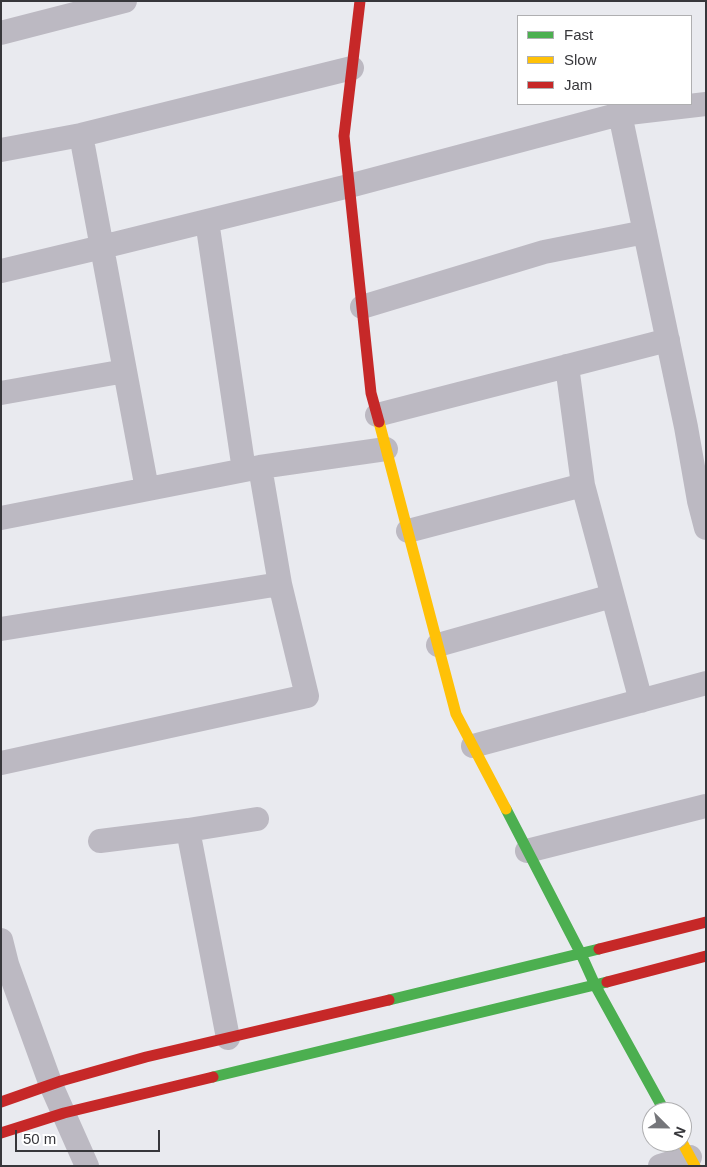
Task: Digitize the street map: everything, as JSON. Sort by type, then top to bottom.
[{"type":"street","points":[[1,33],[125,1]]},
{"type":"street","points":[[360,1],[344,136],[371,393],[456,714],[581,954],[595,985],[659,1102]]},
{"type":"street","points":[[1,150],[81,134],[352,68]]},
{"type":"street","points":[[1,271],[349,186],[620,114],[706,104]]},
{"type":"street","points":[[620,114],[686,427],[699,502],[706,528]]},
{"type":"street","points":[[81,134],[148,489]]},
{"type":"street","points":[[1,763],[307,696],[252,469],[207,221]]},
{"type":"street","points":[[362,307],[544,252],[645,232]]},
{"type":"street","points":[[378,415],[668,340]]},
{"type":"street","points":[[567,366],[583,485],[641,701]]},
{"type":"street","points":[[1,394],[125,371]]},
{"type":"street","points":[[1,518],[252,469],[386,449]]},
{"type":"street","points":[[408,530],[583,485]]},
{"type":"street","points":[[1,629],[280,584]]},
{"type":"street","points":[[438,645],[612,596]]},
{"type":"street","points":[[472,746],[706,683]]},
{"type":"street","points":[[527,851],[706,806]]},
{"type":"street","points":[[100,841],[257,819]]},
{"type":"street","points":[[188,830],[228,1038]]},
{"type":"street","points":[[1,1102],[61,1081],[146,1057],[581,954],[706,922]]},
{"type":"street","points":[[1,940],[4,965],[87,1166]]},
{"type":"street","points":[[1,1133],[64,1113],[595,985],[706,956]]},
{"type":"street","points":[[660,1166],[689,1155]]},
{"type":"traffic: fast","points":[[506,809],[595,985],[659,1102]]},
{"type":"traffic: fast","points":[[389,1000],[599,949]]},
{"type":"traffic: fast","points":[[213,1077],[607,982]]},
{"type":"traffic: slow","points":[[379,422],[456,714],[506,809]]},
{"type":"traffic: slow","points":[[687,1152],[695,1166]]},
{"type":"traffic: jam","points":[[360,1],[344,136],[371,393],[379,422]]},
{"type":"traffic: jam","points":[[599,949],[706,922]]},
{"type":"traffic: jam","points":[[607,982],[706,956]]},
{"type":"traffic: jam","points":[[1,1102],[61,1081],[146,1057],[389,1000]]},
{"type":"traffic: jam","points":[[1,1133],[64,1113],[213,1077]]}]
